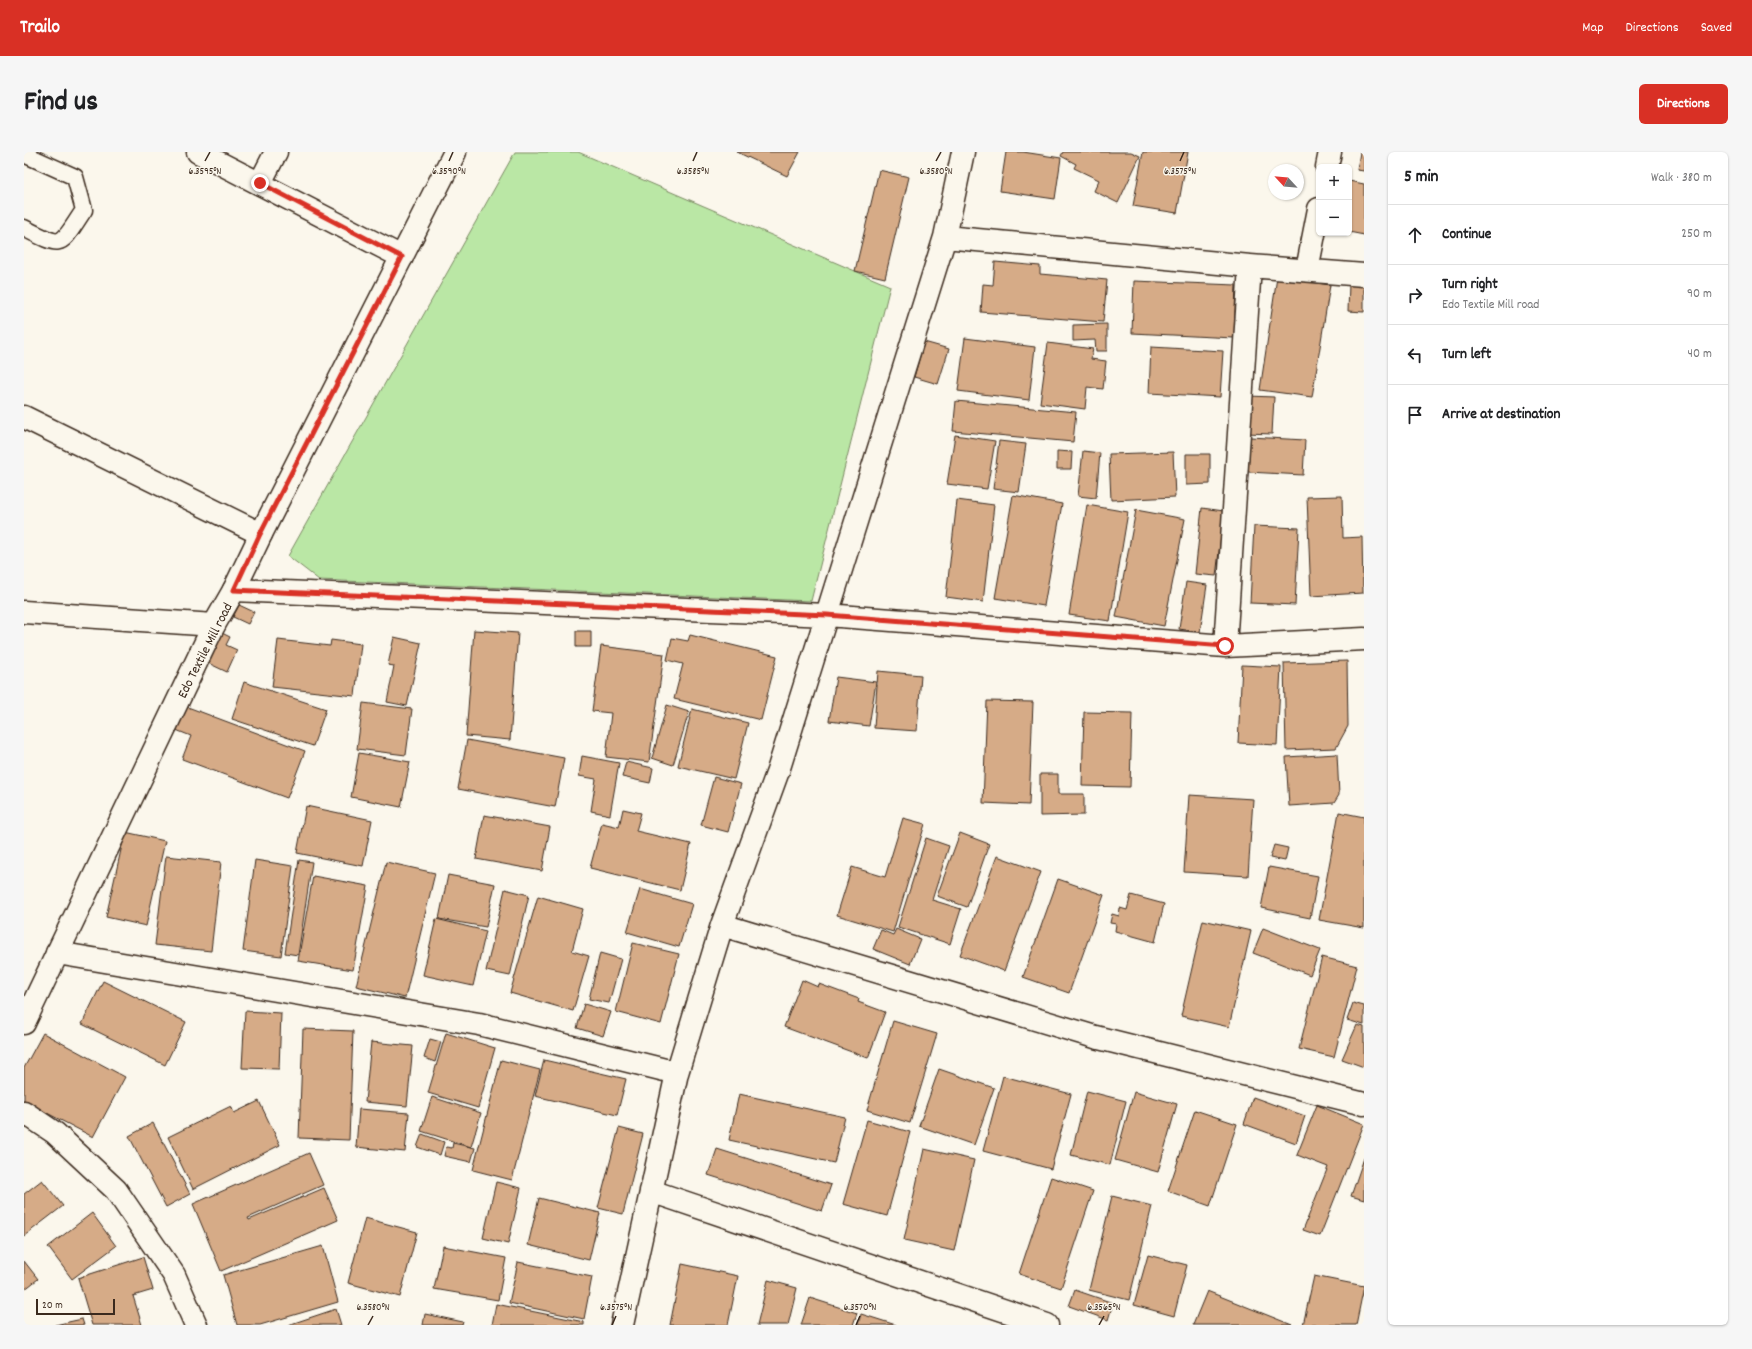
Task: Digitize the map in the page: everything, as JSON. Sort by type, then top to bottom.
[{"type":"street","points":[[198,152],[402,257]]},
{"type":"street","points":[[260,183],[276,152]]},
{"type":"street","name":"Edo Textile Mill road","points":[[24,1023],[30,997],[57,953],[214,625],[234,590],[260,534],[455,152]]},
{"type":"street","points":[[622,1325],[678,1073],[722,925],[778,771],[945,237],[964,152]]},
{"type":"street","points":[[1328,164],[1330,152]]},
{"type":"street","points":[[1308,270],[1316,226]]},
{"type":"street","points":[[945,237],[1250,266],[1364,275]]},
{"type":"street","points":[[1225,646],[1250,266]]},
{"type":"street","points":[[24,417],[260,534]]},
{"type":"street","points":[[234,590],[827,615],[1225,646],[1364,639]]},
{"type":"street","points":[[24,612],[214,625]]},
{"type":"street","points":[[722,925],[1094,1037],[1364,1104]]},
{"type":"street","points":[[57,953],[479,1024],[678,1073]]},
{"type":"street","points":[[24,1112],[55,1133],[116,1190],[174,1275],[196,1325]]},
{"type":"street","points":[[651,1191],[1047,1325]]},
{"type":"lane","points":[[24,154],[74,177],[84,210],[63,240],[57,242],[50,241],[24,228]]},
{"type":"green space","points":[[515,152],[578,152],[890,286],[811,601],[319,580],[288,556]]},
{"type":"building","points":[[737,152],[800,152],[787,176]]},
{"type":"building","points":[[1006,152],[1023,152],[1061,158],[1055,199],[1000,191]]},
{"type":"building","points":[[1063,152],[1131,152],[1140,156],[1118,203],[1094,191],[1099,180],[1074,168],[1076,164],[1061,156]]},
{"type":"building","points":[[1143,152],[1188,152],[1177,213],[1133,206]]},
{"type":"building","points":[[1360,152],[1364,152],[1364,171],[1357,170]]},
{"type":"building","points":[[879,170],[909,177],[885,278],[855,271]]},
{"type":"building","points":[[1352,182],[1364,184],[1364,235],[1352,233]]},
{"type":"building","points":[[995,262],[1040,266],[1040,274],[1107,280],[1103,322],[981,312],[983,284],[993,285]]},
{"type":"building","points":[[1277,277],[1330,285],[1312,397],[1260,390]]},
{"type":"building","points":[[1134,281],[1236,285],[1234,338],[1132,333]]},
{"type":"building","points":[[1349,284],[1364,284],[1364,312],[1348,311]]},
{"type":"building","points":[[1107,324],[1107,351],[1096,351],[1095,340],[1073,341],[1073,325]]},
{"type":"building","points":[[965,338],[1035,347],[1029,400],[958,391]]},
{"type":"building","points":[[924,342],[949,349],[938,384],[914,377]]},
{"type":"building","points":[[1048,343],[1093,349],[1091,359],[1106,361],[1103,389],[1087,387],[1085,409],[1040,403]]},
{"type":"building","points":[[1151,347],[1223,351],[1220,397],[1149,393]]},
{"type":"building","points":[[1248,396],[1274,397],[1272,434],[1246,433]]},
{"type":"building","points":[[956,401],[1076,412],[1073,442],[953,431]]},
{"type":"building","points":[[955,435],[995,441],[987,489],[947,484]]},
{"type":"building","points":[[1250,437],[1305,440],[1303,475],[1248,472]]},
{"type":"building","points":[[999,441],[1026,444],[1019,492],[993,489]]},
{"type":"building","points":[[1057,451],[1072,452],[1071,469],[1057,469]]},
{"type":"building","points":[[1083,451],[1100,453],[1096,498],[1078,496]]},
{"type":"building","points":[[1173,452],[1175,497],[1111,500],[1109,454]]},
{"type":"building","points":[[1186,454],[1210,454],[1210,484],[1186,485]]},
{"type":"building","points":[[1013,495],[1062,504],[1044,606],[995,598]]},
{"type":"building","points":[[1342,496],[1343,538],[1362,537],[1363,593],[1311,596],[1307,497]]},
{"type":"building","points":[[957,500],[994,505],[983,602],[946,597]]},
{"type":"building","points":[[1087,505],[1128,512],[1110,621],[1069,615]]},
{"type":"building","points":[[1202,508],[1224,511],[1216,576],[1195,574]]},
{"type":"building","points":[[1136,510],[1185,519],[1164,626],[1116,617]]},
{"type":"building","points":[[1254,526],[1299,528],[1295,605],[1250,603]]},
{"type":"building","points":[[1186,582],[1207,585],[1200,632],[1179,629]]},
{"type":"building","points":[[239,605],[254,612],[248,624],[233,617]]},
{"type":"building","points":[[474,630],[518,633],[510,740],[466,736]]},
{"type":"building","points":[[576,631],[591,631],[591,647],[576,647]]},
{"type":"building","points":[[220,632],[230,637],[226,645],[237,650],[227,672],[206,662]]},
{"type":"building","points":[[690,635],[777,656],[761,720],[674,699],[683,664],[667,660],[672,638],[688,641]]},
{"type":"building","points":[[394,637],[421,643],[407,706],[387,702],[394,666],[388,665]]},
{"type":"building","points":[[278,640],[330,646],[331,640],[361,644],[355,696],[272,687]]},
{"type":"building","points":[[601,646],[664,654],[649,762],[606,757],[611,713],[592,711]]},
{"type":"building","points":[[1347,661],[1348,726],[1336,748],[1286,750],[1284,663]]},
{"type":"building","points":[[1242,665],[1281,667],[1277,745],[1238,743]]},
{"type":"building","points":[[878,671],[921,675],[917,731],[874,728]]},
{"type":"building","points":[[836,677],[876,682],[869,726],[829,721]]},
{"type":"building","points":[[244,682],[326,709],[313,746],[232,719]]},
{"type":"building","points":[[987,701],[1033,702],[1029,805],[983,803]]},
{"type":"building","points":[[363,703],[412,709],[406,755],[357,749]]},
{"type":"building","points":[[667,705],[689,712],[673,765],[652,758]]},
{"type":"building","points":[[185,706],[305,751],[287,798],[182,759],[191,736],[176,730]]},
{"type":"building","points":[[692,709],[748,723],[734,779],[678,766]]},
{"type":"building","points":[[1084,712],[1132,713],[1130,787],[1082,786]]},
{"type":"building","points":[[467,740],[564,758],[555,807],[458,789]]},
{"type":"building","points":[[359,753],[410,762],[401,807],[351,797]]},
{"type":"building","points":[[1337,754],[1339,795],[1334,803],[1289,806],[1286,757]]},
{"type":"building","points":[[582,756],[619,763],[610,815],[591,811],[596,779],[579,776]]},
{"type":"building","points":[[626,762],[653,768],[650,783],[622,777]]},
{"type":"building","points":[[1040,774],[1058,774],[1058,794],[1084,794],[1084,815],[1040,816]]},
{"type":"building","points":[[714,777],[741,784],[728,832],[701,825]]},
{"type":"building","points":[[1189,795],[1253,799],[1248,876],[1184,872]]},
{"type":"building","points":[[306,806],[372,820],[363,866],[297,853]]},
{"type":"building","points":[[623,809],[641,813],[636,831],[691,844],[680,890],[590,868],[602,823],[619,827]]},
{"type":"building","points":[[1339,812],[1364,817],[1364,928],[1319,920]]},
{"type":"building","points":[[484,815],[550,827],[542,871],[476,859]]},
{"type":"building","points":[[903,818],[925,824],[893,932],[837,915],[852,867],[885,877]]},
{"type":"building","points":[[125,832],[165,841],[146,926],[106,917]]},
{"type":"building","points":[[960,833],[989,844],[967,907],[937,896]]},
{"type":"building","points":[[926,838],[949,846],[932,900],[961,909],[950,944],[898,927]]},
{"type":"building","points":[[1274,845],[1288,848],[1285,861],[1270,858]]},
{"type":"building","points":[[166,856],[221,862],[211,951],[155,945]]},
{"type":"building","points":[[997,856],[1041,872],[1004,971],[960,955]]},
{"type":"building","points":[[255,860],[293,866],[281,956],[243,951]]},
{"type":"building","points":[[299,860],[312,862],[298,955],[285,953]]},
{"type":"building","points":[[386,862],[435,873],[405,998],[356,986]]},
{"type":"building","points":[[1269,867],[1318,876],[1310,918],[1261,908]]},
{"type":"building","points":[[448,875],[495,884],[486,927],[439,919]]},
{"type":"building","points":[[313,876],[368,886],[353,970],[298,961]]},
{"type":"building","points":[[1058,879],[1104,895],[1069,993],[1023,977]]},
{"type":"building","points":[[505,889],[529,895],[510,976],[486,971]]},
{"type":"building","points":[[640,889],[692,904],[679,947],[627,932]]},
{"type":"building","points":[[1131,895],[1164,904],[1155,942],[1115,931],[1116,924],[1110,923],[1112,914],[1119,916],[1120,908],[1127,910]]},
{"type":"building","points":[[538,896],[583,909],[572,951],[589,956],[573,1011],[510,993]]},
{"type":"building","points":[[436,919],[486,931],[473,986],[423,975]]},
{"type":"building","points":[[1203,920],[1251,931],[1229,1027],[1181,1016]]},
{"type":"building","points":[[1263,928],[1320,950],[1310,975],[1253,953]]},
{"type":"building","points":[[896,929],[920,939],[910,964],[873,949],[881,930],[893,935]]},
{"type":"building","points":[[633,943],[679,954],[661,1024],[616,1012]]},
{"type":"building","points":[[600,953],[621,959],[609,1003],[589,999]]},
{"type":"building","points":[[1322,957],[1357,966],[1334,1057],[1299,1049]]},
{"type":"building","points":[[802,980],[818,987],[819,984],[859,999],[858,1002],[885,1012],[868,1058],[784,1027]]},
{"type":"building","points":[[103,981],[186,1022],[165,1065],[82,1024]]},
{"type":"building","points":[[1353,1003],[1364,1006],[1364,1025],[1347,1020]]},
{"type":"building","points":[[584,1004],[611,1012],[603,1036],[577,1028]]},
{"type":"building","points":[[245,1011],[281,1013],[279,1069],[242,1068]]},
{"type":"building","points":[[893,1021],[937,1034],[910,1123],[867,1110]]},
{"type":"building","points":[[1357,1025],[1364,1027],[1364,1067],[1342,1059]]},
{"type":"building","points":[[303,1029],[353,1031],[349,1140],[299,1138]]},
{"type":"building","points":[[43,1033],[125,1077],[93,1137],[24,1101],[24,1068]]},
{"type":"building","points":[[446,1033],[495,1048],[478,1108],[428,1093]]},
{"type":"building","points":[[430,1039],[441,1042],[435,1062],[424,1058]]},
{"type":"building","points":[[371,1042],[413,1046],[407,1106],[365,1102]]},
{"type":"building","points":[[501,1060],[540,1070],[512,1180],[473,1170]]},
{"type":"building","points":[[544,1060],[626,1079],[617,1115],[535,1096]]},
{"type":"building","points":[[939,1069],[994,1088],[974,1145],[919,1126]]},
{"type":"building","points":[[1003,1076],[1071,1094],[1051,1169],[983,1151]]},
{"type":"building","points":[[1087,1091],[1126,1101],[1110,1165],[1071,1155]]},
{"type":"building","points":[[1134,1092],[1177,1104],[1158,1172],[1115,1160]]},
{"type":"building","points":[[739,1094],[845,1117],[834,1163],[729,1140]]},
{"type":"building","points":[[432,1097],[481,1113],[471,1147],[421,1131]]},
{"type":"building","points":[[1253,1097],[1305,1116],[1296,1143],[1244,1124]]},
{"type":"building","points":[[259,1101],[280,1145],[193,1189],[168,1137],[231,1106],[234,1113]]},
{"type":"building","points":[[1317,1105],[1364,1124],[1320,1236],[1303,1230],[1328,1167],[1297,1155]]},
{"type":"building","points":[[359,1109],[409,1113],[405,1152],[356,1147]]},
{"type":"building","points":[[1195,1110],[1237,1124],[1210,1206],[1168,1191]]},
{"type":"building","points":[[867,1120],[910,1132],[887,1216],[843,1204]]},
{"type":"building","points":[[153,1123],[190,1194],[166,1207],[129,1136]]},
{"type":"building","points":[[619,1128],[643,1134],[623,1214],[598,1208]]},
{"type":"building","points":[[422,1134],[444,1142],[440,1155],[417,1147]]},
{"type":"building","points":[[453,1143],[475,1148],[471,1162],[444,1156],[446,1147],[452,1148]]},
{"type":"building","points":[[717,1149],[831,1185],[822,1211],[708,1175]]},
{"type":"building","points":[[924,1149],[974,1160],[954,1251],[904,1240]]},
{"type":"building","points":[[309,1153],[323,1185],[248,1218],[249,1220],[324,1188],[338,1220],[221,1271],[193,1204]]},
{"type":"building","points":[[1364,1158],[1364,1200],[1351,1196]]},
{"type":"building","points":[[1051,1177],[1093,1191],[1061,1288],[1019,1274]]},
{"type":"building","points":[[42,1180],[63,1206],[24,1236],[24,1194]]},
{"type":"building","points":[[496,1182],[521,1188],[508,1244],[483,1238]]},
{"type":"building","points":[[1112,1196],[1152,1206],[1129,1300],[1089,1290]]},
{"type":"building","points":[[539,1198],[600,1213],[589,1260],[528,1245]]},
{"type":"building","points":[[92,1213],[116,1246],[72,1279],[48,1247]]},
{"type":"building","points":[[365,1218],[417,1232],[400,1297],[348,1283]]},
{"type":"building","points":[[323,1246],[338,1302],[260,1325],[237,1325],[223,1275]]},
{"type":"building","points":[[443,1246],[506,1258],[498,1300],[434,1289]]},
{"type":"building","points":[[1148,1255],[1187,1265],[1174,1316],[1134,1305]]},
{"type":"building","points":[[143,1257],[153,1290],[133,1296],[142,1325],[92,1325],[78,1278]]},
{"type":"building","points":[[24,1261],[38,1279],[24,1290]]},
{"type":"building","points":[[518,1262],[592,1277],[584,1319],[509,1303]]},
{"type":"building","points":[[682,1264],[738,1276],[728,1325],[670,1325]]},
{"type":"building","points":[[1314,1276],[1364,1286],[1356,1325],[1303,1325]]},
{"type":"building","points":[[768,1280],[797,1288],[788,1325],[757,1325]]},
{"type":"building","points":[[1075,1290],[1113,1303],[1108,1320],[1069,1306]]},
{"type":"building","points":[[1207,1291],[1292,1325],[1193,1325]]},
{"type":"building","points":[[810,1298],[857,1313],[853,1325],[801,1325]]},
{"type":"building","points":[[496,1304],[584,1322],[584,1325],[492,1325]]},
{"type":"building","points":[[336,1309],[341,1325],[288,1325]]},
{"type":"building","points":[[425,1314],[463,1322],[462,1325],[423,1325]]},
{"type":"building","points":[[861,1314],[896,1325],[858,1325]]},
{"type":"building","points":[[82,1319],[84,1325],[55,1325]]},
{"type":"route","points":[[260,183],[402,257],[260,534],[234,590],[827,615],[1225,646]]}]
